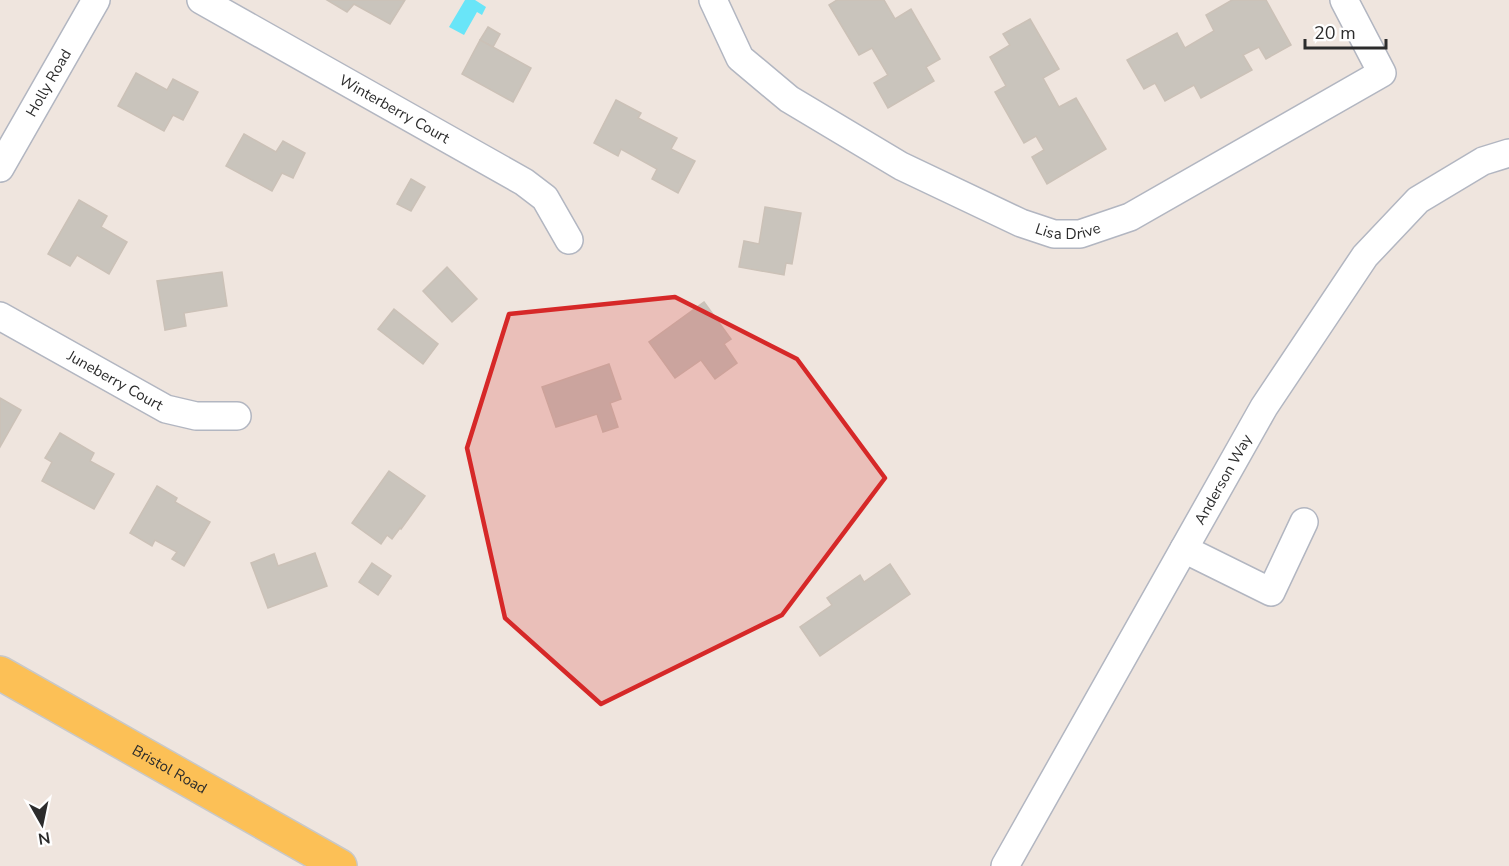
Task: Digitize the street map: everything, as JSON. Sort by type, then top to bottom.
[{"type":"main road","name":"Bristol Road","points":[[0,673],[340,866]]},
{"type":"street","name":"Holly Road","points":[[0,168],[96,0]]},
{"type":"street","name":"Winterberry Court","points":[[201,0],[524,182],[545,198],[569,240]]},
{"type":"street","name":"Lisa Drive","points":[[713,0],[740,58],[789,99],[901,166],[1021,223],[1054,234],[1080,234],[1130,217],[1382,73],[1344,0]]},
{"type":"street","name":"Anderson Way","points":[[1005,866],[1264,407],[1365,256],[1418,200],[1483,161],[1509,153]]},
{"type":"street","name":"Juneberry Court","points":[[0,316],[166,409],[196,416],[237,416]]},
{"type":"street","points":[[1184,549],[1271,592],[1304,522]]},
{"type":"highlighted area","points":[[675,297],[797,359],[885,478],[782,615],[601,704],[505,618],[467,448],[509,314]]},
{"type":"water","points":[[465,0],[475,0],[486,7],[482,15],[477,12],[464,35],[449,27]]},
{"type":"building","points":[[327,0],[405,0],[390,24],[354,4],[347,12]]},
{"type":"building","points":[[837,0],[884,0],[895,19],[911,9],[940,59],[926,67],[934,81],[888,108],[874,83],[888,75],[872,48],[859,55],[829,5]]},
{"type":"building","points":[[1232,0],[1266,0],[1291,45],[1266,59],[1259,47],[1243,55],[1252,70],[1201,98],[1194,85],[1165,101],[1155,83],[1144,89],[1127,60],[1177,33],[1185,48],[1214,31],[1206,15]]},
{"type":"building","points":[[1030,19],[1059,69],[1043,78],[1059,107],[1076,98],[1106,149],[1047,184],[1032,157],[1044,150],[1036,136],[1024,143],[995,92],[1006,86],[990,57],[1010,45],[1003,34]]},
{"type":"building","points":[[488,27],[500,34],[493,47],[480,40]]},
{"type":"building","points":[[480,40],[531,68],[513,102],[462,74]]},
{"type":"building","points":[[136,73],[167,90],[173,79],[198,92],[183,120],[173,115],[164,131],[118,106]]},
{"type":"building","points":[[616,100],[641,113],[638,118],[677,138],[671,149],[695,161],[678,193],[652,179],[657,169],[621,149],[618,156],[594,143]]},
{"type":"building","points":[[244,134],[276,152],[283,141],[305,153],[293,178],[282,173],[272,191],[226,166]]},
{"type":"building","points":[[411,179],[425,187],[411,211],[397,204]]},
{"type":"building","points":[[79,200],[107,216],[101,227],[127,242],[109,274],[77,255],[70,266],[48,254]]},
{"type":"building","points":[[765,207],[801,213],[792,264],[786,263],[784,275],[739,267],[744,241],[759,244]]},
{"type":"building","points":[[447,267],[477,299],[452,322],[423,291]]},
{"type":"building","points":[[222,272],[227,306],[184,313],[186,326],[165,330],[157,281]]},
{"type":"building","points":[[704,302],[731,339],[724,344],[737,363],[715,379],[701,360],[675,378],[649,342]]},
{"type":"building","points":[[394,309],[438,344],[423,364],[378,329]]},
{"type":"building","points":[[609,364],[621,399],[610,403],[618,427],[603,432],[597,414],[556,427],[542,387]]},
{"type":"building","points":[[0,398],[21,410],[0,447]]},
{"type":"building","points":[[60,433],[94,453],[90,461],[114,474],[94,509],[42,481],[52,462],[45,458]]},
{"type":"building","points":[[389,471],[425,496],[392,539],[387,535],[381,544],[352,523]]},
{"type":"building","points":[[157,486],[177,498],[175,502],[210,522],[184,566],[172,559],[177,552],[155,540],[152,546],[130,533]]},
{"type":"building","points":[[315,553],[327,586],[268,608],[251,563],[274,554],[278,566]]},
{"type":"building","points":[[372,563],[391,576],[378,595],[359,582]]},
{"type":"building","points":[[890,564],[910,594],[820,656],[800,627],[832,605],[827,598],[860,575],[864,582]]}]
